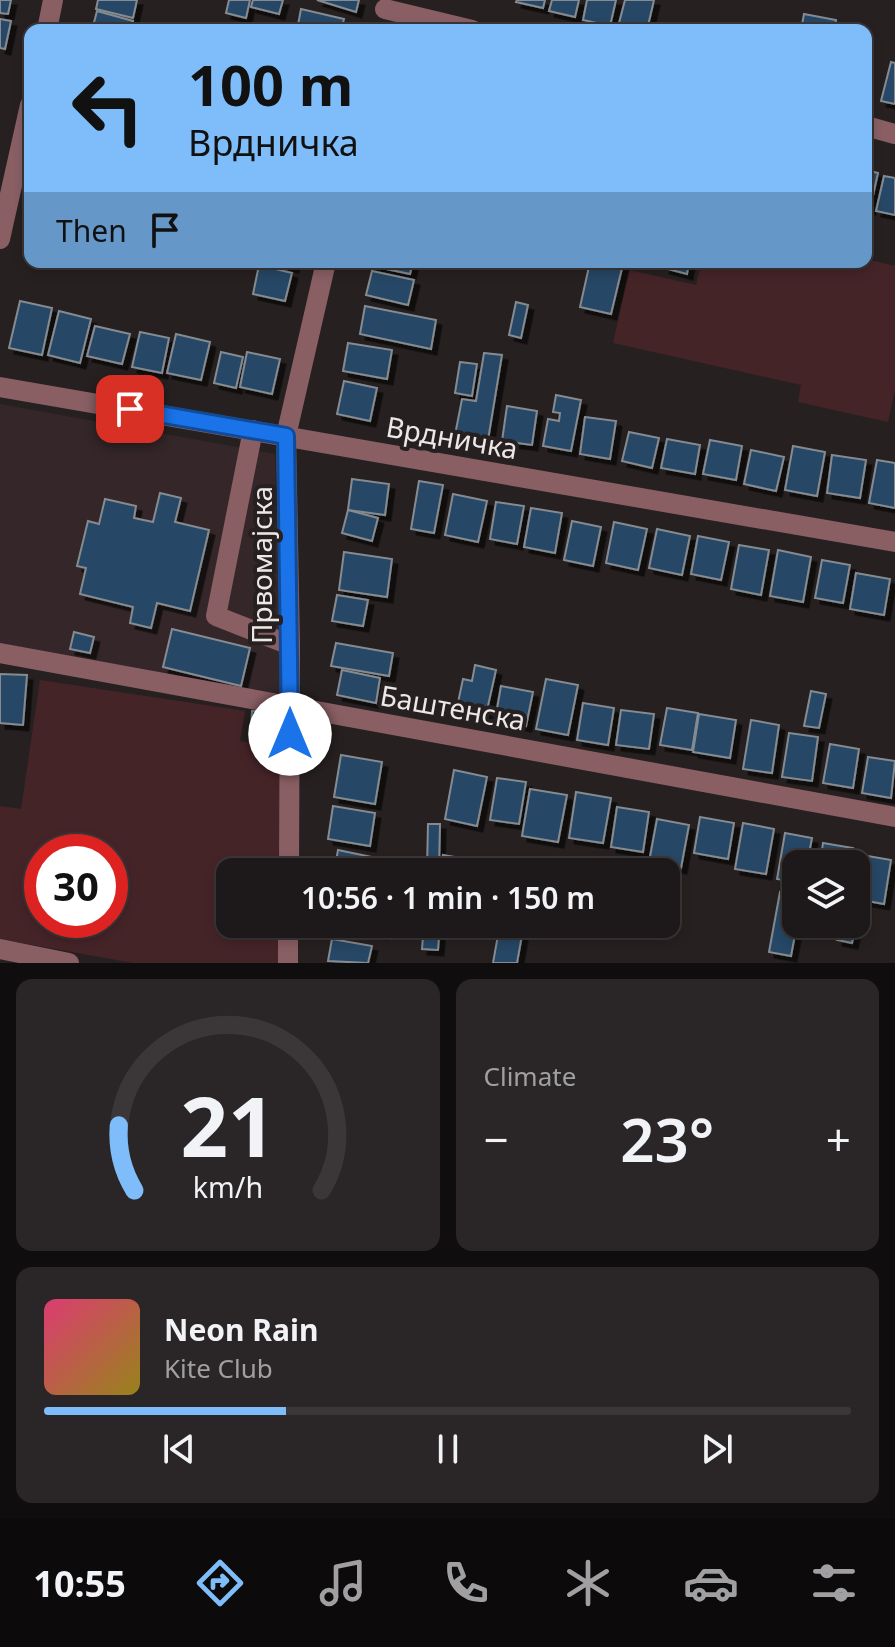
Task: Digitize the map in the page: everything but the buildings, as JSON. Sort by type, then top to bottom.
[{"type":"street","points":[[48,24],[53,0]]},
{"type":"street","points":[[382,24],[386,4],[452,24]]},
{"type":"street","points":[[872,128],[895,134]]},
{"type":"street","points":[[0,239],[24,132]]},
{"type":"street","name":"Првомајска","points":[[289,858],[290,645],[286,436],[325,268]]},
{"type":"street","name":"Врдничка","points":[[0,387],[895,542]]},
{"type":"street","points":[[253,430],[216,616],[290,645]]},
{"type":"street","name":"Баштенска","points":[[0,653],[895,817]]},
{"type":"street","points":[[288,938],[288,963]]},
{"type":"street","points":[[0,949],[69,963]]},
{"type":"shaded area","points":[[872,260],[895,266],[895,390],[888,422],[798,402],[801,385],[613,343],[629,270],[696,285],[700,268],[872,268]]},
{"type":"shaded area","points":[[0,404],[275,454],[281,701],[0,643]]},
{"type":"shaded area","points":[[40,680],[245,711],[240,741],[282,748],[281,858],[216,858],[216,938],[280,938],[280,963],[133,963],[0,939],[0,806],[21,809]]},
{"type":"route","points":[[130,409],[286,436],[289,457],[290,734]]}]
